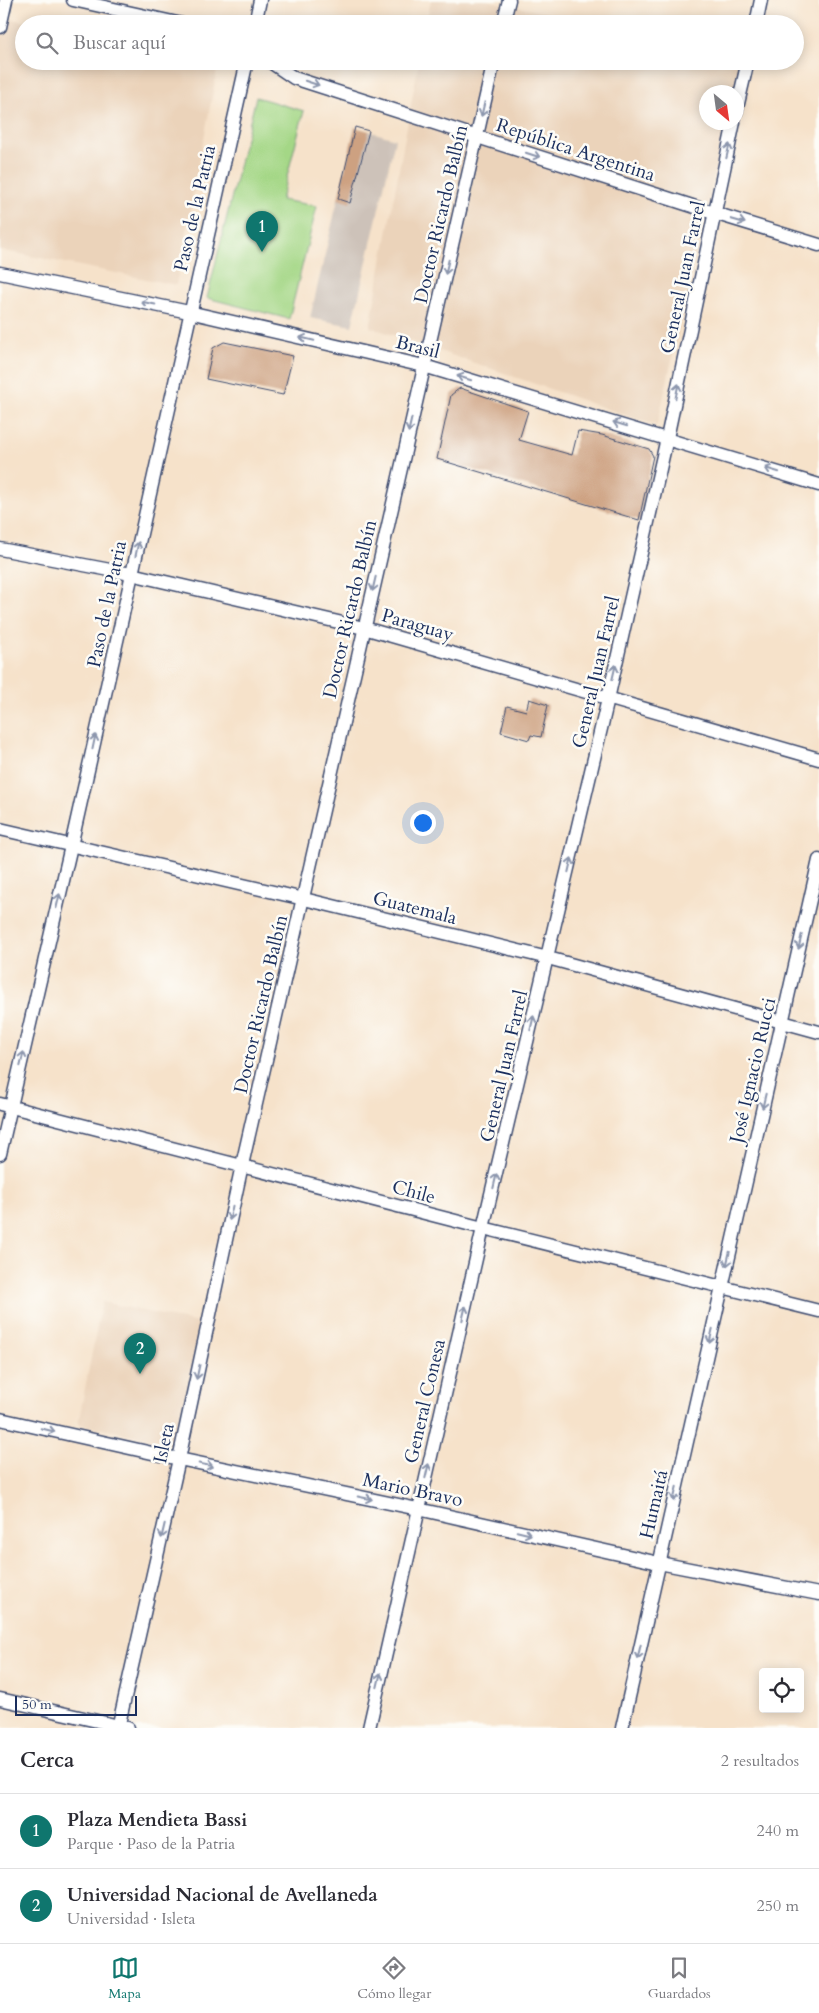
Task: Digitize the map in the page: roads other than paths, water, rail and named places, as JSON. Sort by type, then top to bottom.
[{"type":"street","points":[[0,27],[6,0]]},
{"type":"street","points":[[73,0],[141,15]]},
{"type":"street","points":[[257,15],[260,0]]},
{"type":"street","points":[[505,15],[509,0]]},
{"type":"street","points":[[758,15],[762,0]]},
{"type":"street","name":"Paso de la Patria","points":[[0,1154],[5,1105],[71,846],[245,70]]},
{"type":"street","name":"República Argentina","points":[[282,70],[294,78],[714,214],[819,244]]},
{"type":"street","name":"Doctor Ricardo Balbín","points":[[242,1165],[492,70]]},
{"type":"street","points":[[742,85],[746,70]]},
{"type":"street","name":"General Juan Farrel","points":[[483,1228],[608,699],[667,438],[732,130]]},
{"type":"street","name":"Brasil","points":[[0,273],[190,312],[424,366],[819,485]]},
{"type":"street","name":"Paraguay","points":[[0,549],[131,574],[364,628],[819,759]]},
{"type":"street","name":"Guatemala","points":[[0,829],[304,899],[548,958],[819,1032]]},
{"type":"street","name":"José Ignacio Rucci","points":[[722,1288],[819,860]]},
{"type":"street","name":"Chile","points":[[5,1105],[483,1228],[819,1311]]},
{"type":"street","name":"Isleta","points":[[121,1727],[242,1165]]},
{"type":"street","name":"General Conesa","points":[[369,1728],[483,1228]]},
{"type":"street","name":"Humaitá","points":[[622,1728],[722,1288]]},
{"type":"street","name":"Mario Bravo","points":[[0,1419],[659,1563],[819,1594]]},
{"type":"street","points":[[0,1699],[121,1727]]},
{"type":"place","name":"Plaza Mendieta Bassi","points":[[262,252]]},
{"type":"place","name":"Universidad Nacional de Avellaneda","points":[[140,1374]]}]
